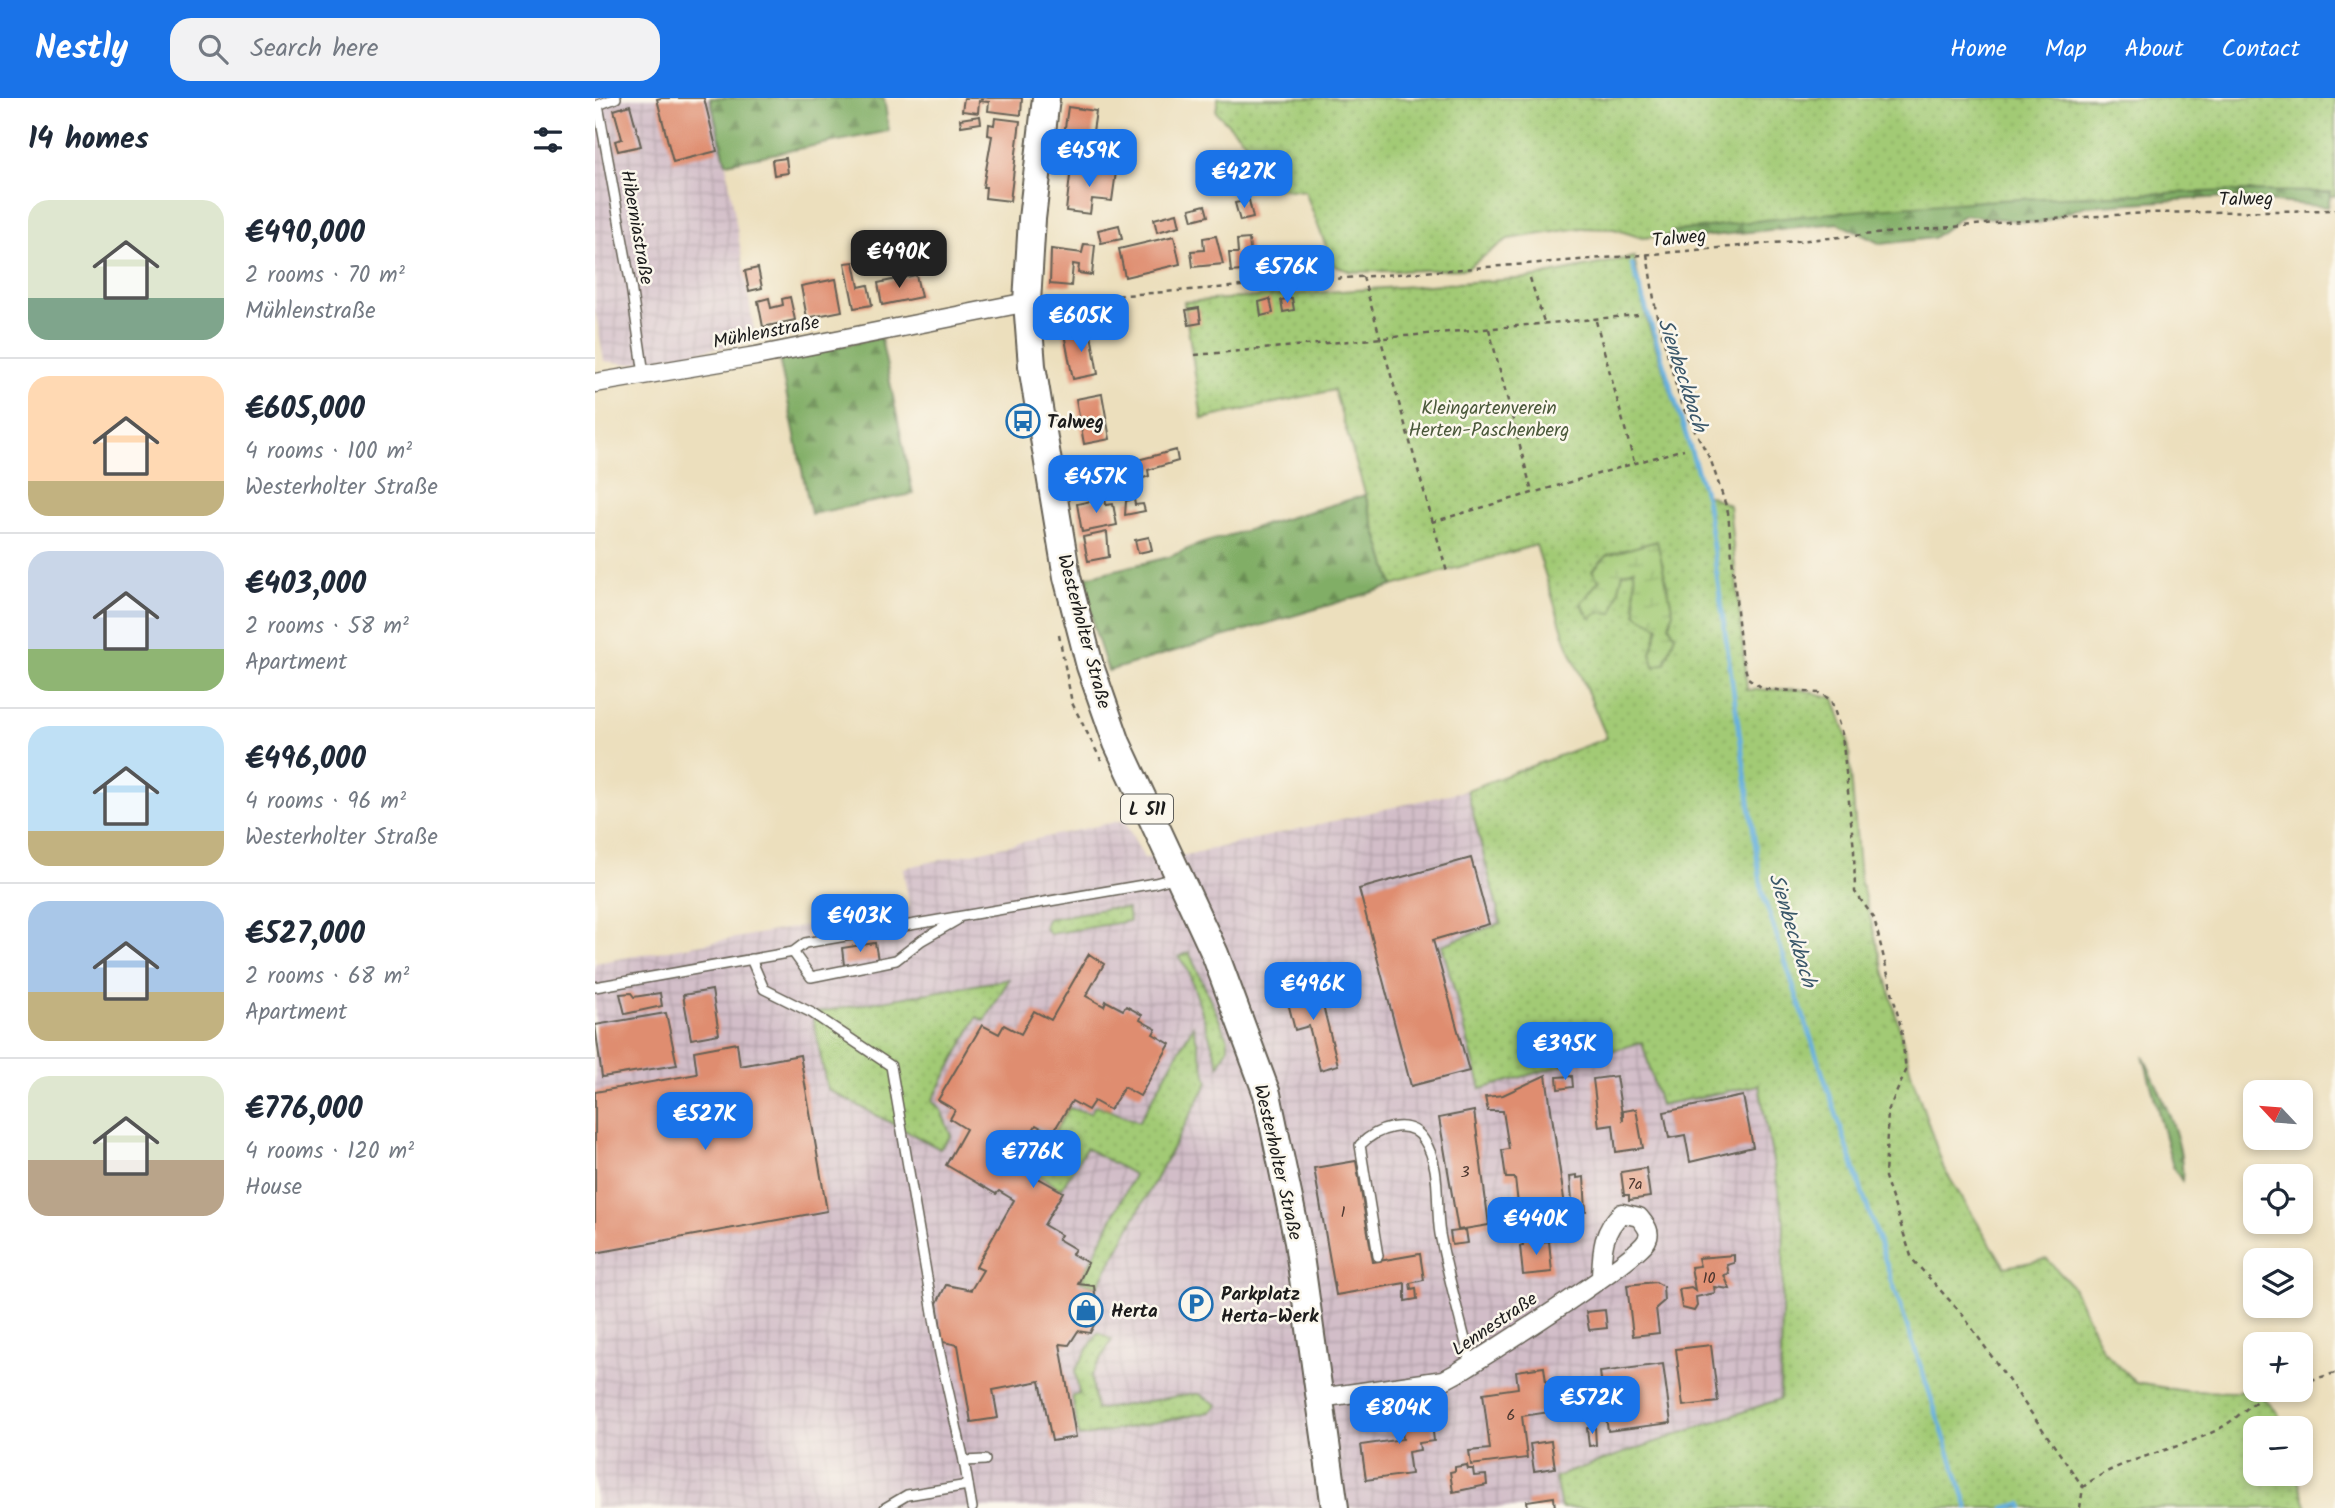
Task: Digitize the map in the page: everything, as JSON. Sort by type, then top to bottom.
[{"type":"main road","name":"Westerholter Straße","points":[[1046,98],[1032,219],[1027,302],[1032,366],[1067,577],[1090,666],[1117,743],[1225,977],[1267,1094],[1298,1242],[1335,1508]]},
{"type":"street","name":"Mühlenstraße","points":[[595,383],[1027,302]]},
{"type":"street","name":"Lennestraße","points":[[1320,1398],[1444,1380],[1601,1277]]},
{"type":"lane","name":"Hiberniastraße","points":[[617,98],[598,102],[644,374]]},
{"type":"lane","points":[[595,986],[793,952],[805,943],[1156,883],[1179,876]]},
{"type":"lane","points":[[793,952],[811,977],[866,967],[897,960],[922,940],[965,916]]},
{"type":"lane","points":[[751,959],[764,989],[812,1013],[891,1066],[940,1354],[972,1508]]},
{"type":"lane","points":[[1378,1256],[1360,1145],[1371,1133],[1389,1126],[1403,1128],[1423,1137],[1430,1152],[1440,1234],[1471,1364]]},
{"type":"lane","points":[[964,1461],[985,1460]]},
{"type":"lane","points":[[885,1508],[907,1495],[968,1485]]},
{"type":"path","name":"Talweg","points":[[1027,302],[1647,254],[2007,222],[2146,213],[2335,210]]},
{"type":"path","points":[[1647,254],[1656,313],[1681,404],[1711,461],[1728,512],[1741,654],[1748,678],[1764,689],[1819,693],[1831,700],[1842,734],[1854,850],[1855,892],[1874,918],[1901,1028],[1906,1071],[1888,1111],[1885,1177],[1912,1259],[1962,1314],[2083,1487],[2080,1508]]},
{"type":"path","points":[[1363,277],[1447,572]]},
{"type":"path","points":[[1530,278],[1545,325]]},
{"type":"path","points":[[1195,355],[1596,321],[1638,315]]},
{"type":"path","points":[[1596,321],[1634,462]]},
{"type":"path","points":[[1489,329],[1532,492]]},
{"type":"path","points":[[1432,522],[1684,449]]},
{"type":"path","points":[[2313,1379],[2335,1373]]},
{"type":"path","points":[[2083,1487],[2105,1472],[2220,1428],[2254,1402]]},
{"type":"shaded area","points":[[595,98],[710,98],[726,163],[756,341],[629,364],[604,361],[595,310]]},
{"type":"shaded area","points":[[1467,790],[1501,923],[1442,945],[1642,1042],[1660,1105],[1759,1085],[1784,1221],[1780,1399],[1555,1476],[1561,1508],[595,1508],[595,963],[909,907],[903,868],[1124,820],[1144,858],[1186,855]]},
{"type":"green space","points":[[710,98],[884,98],[889,131],[726,163]]},
{"type":"green space","points":[[1218,98],[2335,98],[2335,196],[2171,194],[1969,206],[1642,238],[1614,229],[1581,228],[1508,239],[1466,269],[1351,272],[1333,265],[1305,191],[1263,187],[1245,141],[1216,112]]},
{"type":"green space","points":[[2243,191],[2331,192],[2328,207],[2224,197],[2085,206],[2039,223],[1964,215],[1933,238],[1881,244],[1838,223],[1671,240],[1671,232],[1885,208],[2100,195]]},
{"type":"green space","name":"Kleingartenverein Herten-Paschenberg","points":[[1634,257],[1646,317],[1704,493],[1729,505],[1747,689],[1744,690],[1799,689],[1834,698],[1848,740],[1860,879],[1912,1076],[1944,1169],[2005,1267],[2047,1259],[2073,1287],[2102,1349],[2136,1383],[2185,1391],[2243,1391],[2243,1402],[2267,1402],[2279,1416],[2243,1416],[2243,1486],[2300,1486],[2307,1508],[1561,1508],[1555,1477],[1780,1399],[1784,1221],[1759,1085],[1660,1105],[1642,1042],[1481,1089],[1442,945],[1501,923],[1467,790],[1607,738],[1566,641],[1536,545],[1393,586],[1334,390],[1202,419],[1184,302],[1530,278]]},
{"type":"green space","points":[[881,338],[913,494],[811,514],[779,358]]},
{"type":"green space","points":[[1365,495],[1393,586],[1108,671],[1094,628],[1086,577],[1169,557],[1200,544]]},
{"type":"green space","points":[[1657,541],[1673,612],[1669,625],[1675,635],[1665,663],[1654,667],[1651,653],[1659,627],[1636,614],[1634,569],[1623,573],[1613,613],[1600,612],[1590,618],[1581,604],[1599,580],[1592,571],[1607,555]]},
{"type":"green space","points":[[1109,908],[1127,909],[1130,921],[1050,934],[1044,927],[1047,919]]},
{"type":"green space","points":[[1189,952],[1228,1039],[1228,1048],[1219,1066],[1189,972],[1179,957]]},
{"type":"green space","points":[[1009,979],[985,1021],[977,1017],[932,1101],[941,1110],[951,1136],[940,1149],[827,1089],[812,1013]]},
{"type":"green space","points":[[1193,1026],[1208,1082],[1098,1286],[1081,1281],[1134,1175],[1086,1148],[1061,1189],[1015,1161],[1036,1129],[1052,1136],[1069,1108],[1090,1113],[1096,1105],[1139,1122]]},
{"type":"green space","points":[[2143,1055],[2176,1133],[2182,1181],[2173,1167]]},
{"type":"green space","points":[[1098,1332],[1112,1340],[1091,1376],[1096,1410],[1190,1394],[1199,1394],[1218,1405],[1210,1412],[1079,1437],[1072,1396],[1079,1394],[1075,1371]]},
{"type":"building","points":[[704,98],[717,151],[673,162],[657,99]]},
{"type":"building","points":[[964,98],[1022,98],[1021,115],[988,111],[989,102],[979,101],[978,113],[962,111]]},
{"type":"building","points":[[630,105],[641,146],[618,151],[615,141],[622,139],[614,110]]},
{"type":"building","points":[[1068,107],[1096,111],[1090,152],[1062,148]]},
{"type":"building","points":[[980,116],[981,123],[961,126],[960,119]]},
{"type":"building","points":[[995,118],[1020,121],[1010,201],[985,198],[986,187],[983,187],[992,136],[988,135],[989,124],[994,125]]},
{"type":"building","points":[[786,158],[788,173],[774,175],[772,160]]},
{"type":"building","points":[[1071,167],[1116,172],[1112,201],[1092,199],[1090,214],[1066,211]]},
{"type":"building","points":[[1249,200],[1253,218],[1240,221],[1235,203]]},
{"type":"building","points":[[1205,205],[1208,216],[1193,220],[1190,209]]},
{"type":"building","points":[[1177,213],[1180,226],[1157,232],[1154,219]]},
{"type":"building","points":[[1119,225],[1122,239],[1101,243],[1098,230]]},
{"type":"building","points":[[1174,236],[1180,264],[1125,277],[1119,249]]},
{"type":"building","points":[[1216,236],[1223,264],[1193,267],[1191,251],[1204,250],[1203,238]]},
{"type":"building","points":[[1249,239],[1252,270],[1231,272],[1229,253],[1238,253],[1237,240]]},
{"type":"building","points":[[1084,244],[1095,245],[1092,275],[1078,273],[1079,265],[1073,264],[1071,286],[1050,284],[1051,249],[1082,253]]},
{"type":"building","points":[[854,262],[859,287],[868,285],[872,305],[854,308],[845,263]]},
{"type":"building","points":[[758,268],[762,288],[749,291],[745,271]]},
{"type":"building","points":[[916,275],[921,297],[882,305],[878,283]]},
{"type":"building","points":[[836,279],[842,311],[807,318],[801,286]]},
{"type":"building","points":[[790,297],[795,320],[763,327],[758,301],[769,298],[771,308],[783,305],[782,299]]},
{"type":"building","points":[[1292,298],[1294,310],[1283,312],[1281,300]]},
{"type":"building","points":[[1270,299],[1273,313],[1261,316],[1259,302]]},
{"type":"building","points":[[1199,308],[1201,323],[1189,325],[1186,310]]},
{"type":"building","points":[[1090,329],[1098,374],[1073,379],[1064,334]]},
{"type":"building","points":[[1102,394],[1110,439],[1084,444],[1076,399]]},
{"type":"building","points":[[1176,450],[1178,461],[1148,470],[1149,476],[1135,481],[1130,462]]},
{"type":"building","points":[[1113,461],[1117,487],[1095,491],[1091,465]]},
{"type":"building","points":[[1105,498],[1106,505],[1113,504],[1117,525],[1082,532],[1077,504]]},
{"type":"building","points":[[1134,499],[1135,505],[1143,504],[1145,511],[1125,515],[1126,501]]},
{"type":"building","points":[[1107,532],[1109,557],[1088,561],[1083,537]]},
{"type":"building","points":[[1149,537],[1152,550],[1138,553],[1135,540]]},
{"type":"building","points":[[1471,858],[1489,924],[1433,940],[1469,1071],[1411,1086],[1359,889]]},
{"type":"building","points":[[875,943],[878,960],[844,965],[842,948]]},
{"type":"building","points":[[1089,954],[1104,964],[1086,996],[1104,1006],[1106,1001],[1123,1010],[1126,1006],[1142,1015],[1140,1020],[1156,1029],[1153,1034],[1170,1044],[1140,1096],[1124,1087],[1110,1110],[1094,1101],[1088,1110],[1072,1101],[1052,1134],[1036,1125],[1013,1164],[1063,1192],[1044,1225],[1061,1235],[1058,1239],[1075,1249],[1072,1254],[1088,1263],[1078,1284],[1094,1286],[1098,1317],[1090,1333],[1078,1331],[1069,1345],[1060,1344],[1076,1437],[1052,1441],[1040,1381],[993,1390],[998,1418],[971,1422],[958,1345],[943,1342],[937,1303],[946,1285],[971,1290],[983,1270],[976,1267],[1014,1200],[999,1191],[996,1194],[946,1165],[966,1129],[950,1119],[955,1110],[938,1100],[982,1025],[999,1034],[1004,1025],[1021,1034],[1034,1011],[1051,1020]]},
{"type":"building","points":[[1318,986],[1338,1065],[1320,1070],[1309,1026],[1295,1030],[1285,991]]},
{"type":"building","points":[[712,990],[719,1034],[691,1039],[683,995]]},
{"type":"building","points":[[631,993],[634,997],[660,993],[662,1006],[625,1014],[620,994]]},
{"type":"building","points":[[666,1013],[677,1065],[602,1077],[595,1025]]},
{"type":"building","points":[[737,1043],[740,1066],[800,1055],[827,1211],[595,1253],[595,1092],[697,1074],[694,1051]]},
{"type":"building","points":[[1546,1075],[1565,1206],[1519,1213],[1515,1178],[1506,1178],[1502,1150],[1509,1149],[1503,1111],[1488,1111],[1485,1097],[1503,1095]]},
{"type":"building","points":[[1572,1076],[1573,1087],[1558,1089],[1557,1077]]},
{"type":"building","points":[[1616,1076],[1623,1121],[1623,1111],[1636,1109],[1643,1148],[1616,1152],[1613,1125],[1599,1127],[1593,1079]]},
{"type":"building","points":[[1743,1096],[1753,1147],[1690,1162],[1685,1135],[1669,1138],[1664,1112]]},
{"type":"building","points":[[1474,1111],[1489,1225],[1458,1230],[1439,1118]]},
{"type":"building","points":[[1356,1161],[1373,1262],[1420,1254],[1424,1280],[1410,1283],[1411,1289],[1416,1288],[1417,1299],[1405,1301],[1405,1283],[1336,1295],[1314,1168]]},
{"type":"building","points":[[1646,1168],[1650,1197],[1629,1200],[1629,1195],[1624,1195],[1621,1172]]},
{"type":"building","points":[[1577,1175],[1577,1178],[1584,1177],[1586,1211],[1573,1213],[1570,1176]]},
{"type":"building","points":[[1466,1230],[1468,1243],[1452,1245],[1450,1232]]},
{"type":"building","points":[[1536,1237],[1537,1242],[1549,1241],[1552,1272],[1523,1275],[1520,1246],[1523,1245],[1522,1238]]},
{"type":"building","points":[[1734,1255],[1734,1263],[1727,1265],[1729,1274],[1724,1275],[1730,1289],[1714,1287],[1715,1293],[1696,1297],[1697,1306],[1694,1311],[1682,1308],[1679,1289],[1691,1287],[1695,1290],[1691,1267],[1700,1266],[1698,1258]]},
{"type":"building","points":[[1656,1282],[1663,1286],[1664,1301],[1656,1308],[1659,1333],[1633,1336],[1627,1285]]},
{"type":"building","points":[[1605,1310],[1607,1328],[1589,1330],[1586,1312]]},
{"type":"building","points":[[1711,1345],[1718,1402],[1683,1406],[1676,1349]]},
{"type":"building","points":[[1663,1364],[1671,1423],[1608,1431],[1600,1372]]},
{"type":"building","points":[[1544,1367],[1550,1412],[1522,1416],[1527,1458],[1471,1465],[1469,1451],[1490,1449],[1483,1393],[1518,1388],[1516,1371]]},
{"type":"building","points":[[1430,1406],[1434,1441],[1419,1443],[1420,1450],[1408,1452],[1411,1474],[1366,1480],[1361,1445],[1403,1439],[1399,1410]]},
{"type":"building","points":[[1595,1427],[1596,1445],[1589,1446],[1587,1428]]},
{"type":"building","points":[[1551,1441],[1555,1468],[1534,1471],[1530,1444]]},
{"type":"building","points":[[1467,1465],[1468,1469],[1473,1469],[1474,1476],[1486,1475],[1487,1485],[1453,1492],[1450,1472],[1455,1471],[1455,1467]]},
{"type":"building","points":[[1554,1497],[1555,1508],[1528,1508],[1527,1501]]},
{"type":"waterway","name":"Sienbeckbach","points":[[1632,264],[1706,498],[1762,892],[1968,1508]]},
{"type":"waterway","name":"Sienbeckbach","points":[[2005,1508],[2021,1504],[2023,1508]]},
{"type":"place","name":"Talweg","points":[[1023,421]]},
{"type":"place","name":"Parkplatz Herta-Werk","points":[[1196,1304]]},
{"type":"place","name":"Herta","points":[[1086,1310]]}]
